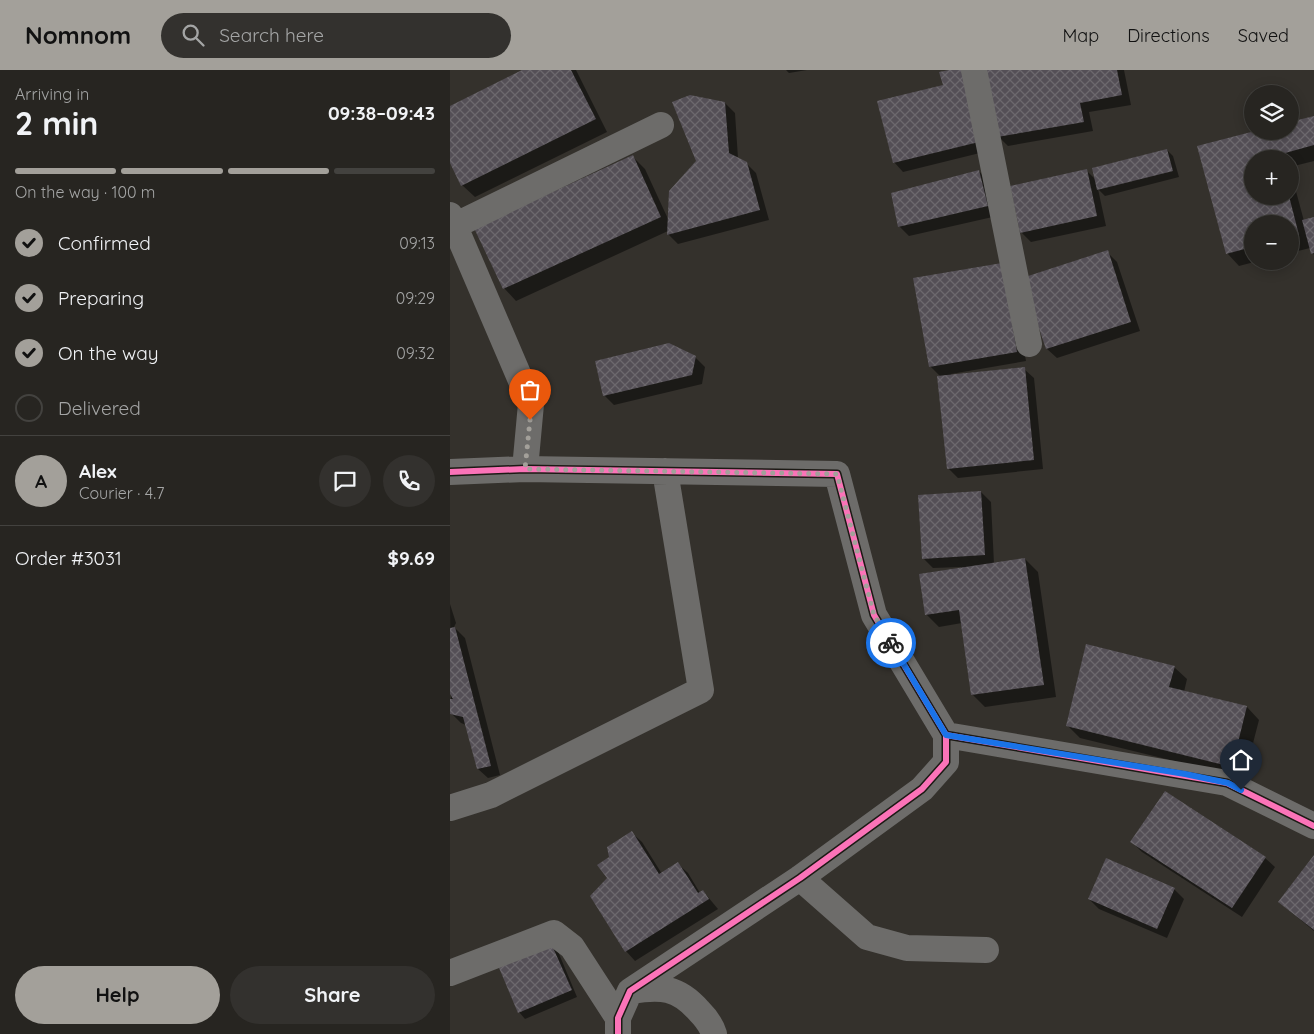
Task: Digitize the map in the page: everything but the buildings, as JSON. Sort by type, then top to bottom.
[{"type":"street","points":[[974,70],[1029,344]]},
{"type":"street","points":[[525,469],[531,404],[452,220],[660,125]]},
{"type":"street","points":[[450,472],[525,469],[837,474],[874,615],[946,735],[946,762],[922,789],[800,878],[630,991],[618,1026]]},
{"type":"street","points":[[450,808],[490,796],[701,690],[665,471]]},
{"type":"street","points":[[946,735],[1228,783],[1314,826]]},
{"type":"street","points":[[800,878],[867,937],[907,948],[986,950]]},
{"type":"street","points":[[450,974],[554,933],[572,947],[618,1026]]},
{"type":"street","points":[[630,991],[652,987],[666,988],[686,996],[711,1024],[714,1034]]},
{"type":"cycle path","points":[[450,472],[525,469],[837,474],[874,615],[946,735]]},
{"type":"cycle path","points":[[618,1034],[618,1018],[630,991],[800,878],[922,789],[946,762],[946,735],[1227,783],[1314,826]]},
{"type":"way so far","points":[[530,420],[525,469],[837,474],[874,615],[891,643]]},
{"type":"route","points":[[891,643],[946,735],[1185,774],[1228,783],[1241,790]]}]
